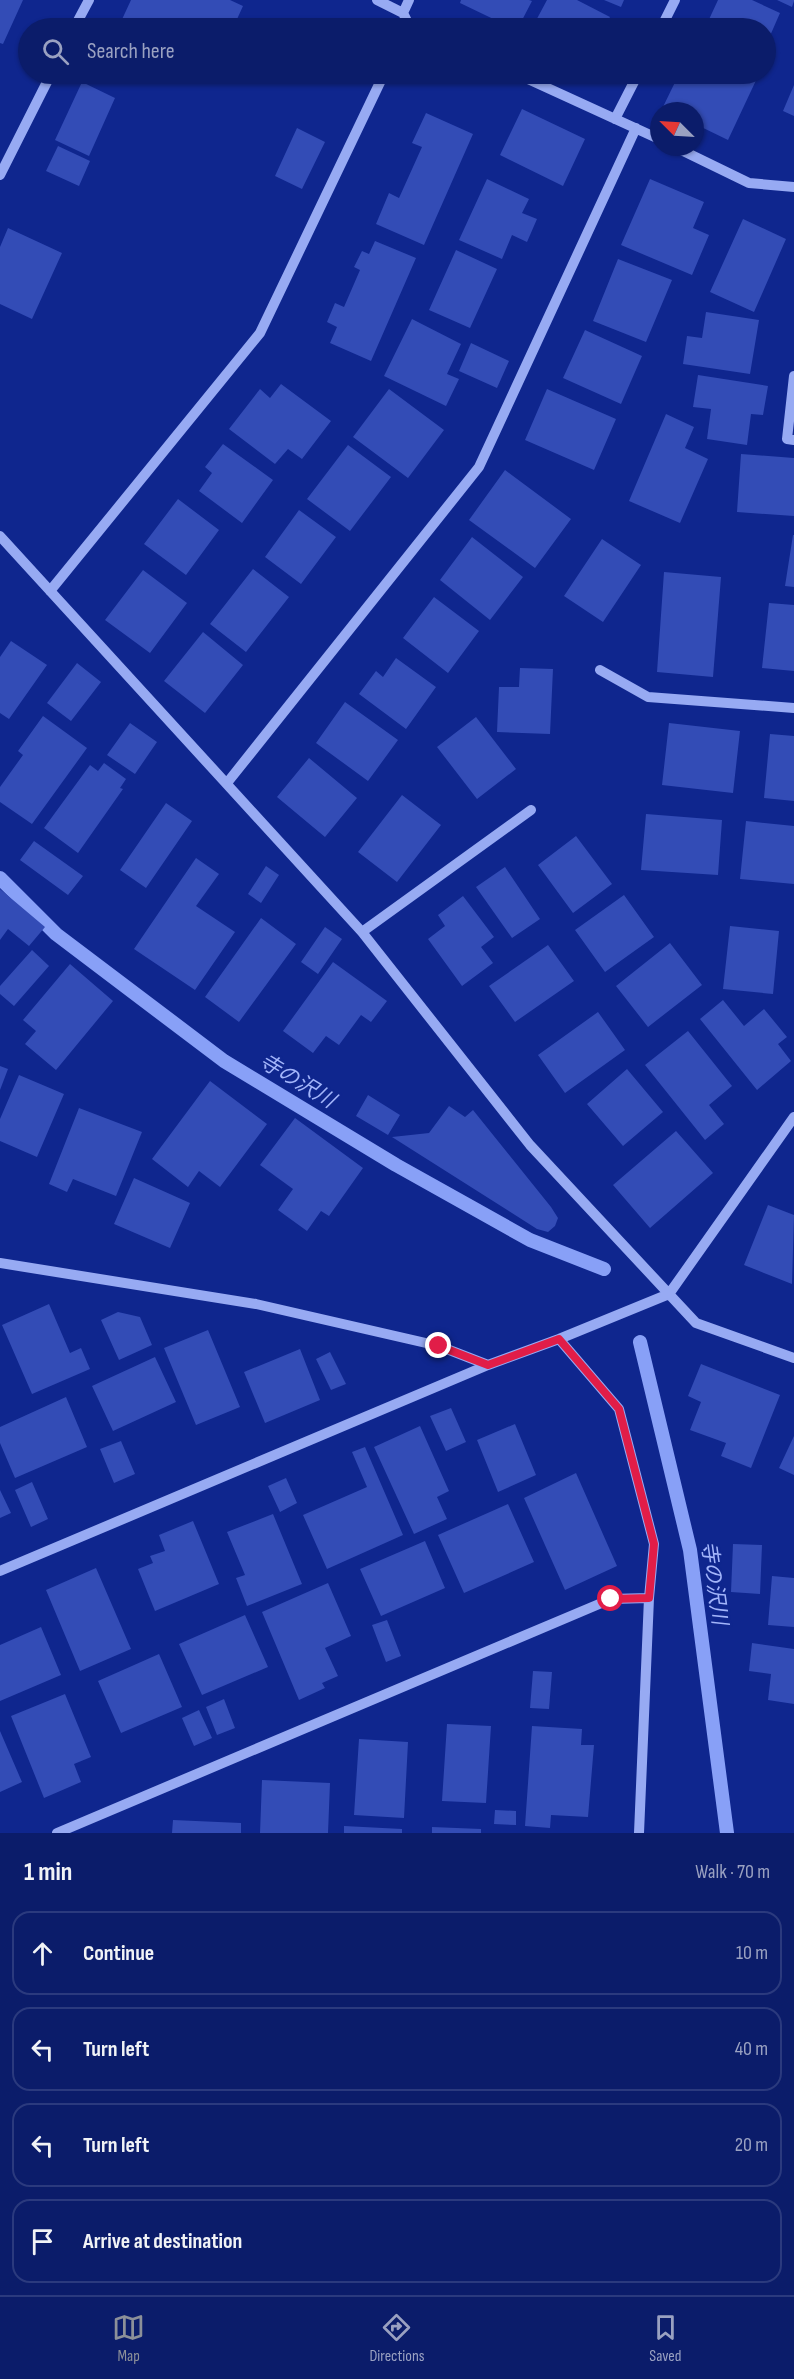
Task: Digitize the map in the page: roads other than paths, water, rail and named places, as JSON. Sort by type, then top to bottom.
[{"type":"street","points":[[79,18],[89,0]]},
{"type":"street","points":[[377,0],[401,18]]},
{"type":"street","points":[[406,18],[409,0]]},
{"type":"street","points":[[666,18],[675,0]]},
{"type":"street","points":[[0,175],[46,84]]},
{"type":"street","points":[[50,591],[260,333],[379,84]]},
{"type":"street","points":[[539,84],[650,135]]},
{"type":"street","points":[[615,119],[633,84]]},
{"type":"street","points":[[227,783],[479,467],[636,128]]},
{"type":"street","points":[[694,156],[749,183],[794,187]]},
{"type":"street","points":[[794,376],[787,439],[794,440]]},
{"type":"street","points":[[0,536],[362,932],[530,1146],[696,1323],[794,1358]]},
{"type":"street","points":[[600,670],[648,697],[794,708]]},
{"type":"street","points":[[362,932],[531,810]]},
{"type":"street","points":[[0,1571],[488,1365],[669,1294],[794,1117]]},
{"type":"street","points":[[0,1263],[256,1304],[439,1346],[488,1365]]},
{"type":"street","points":[[559,1339],[619,1409],[654,1544],[649,1598],[639,1833]]},
{"type":"street","points":[[57,1833],[611,1599],[649,1598]]},
{"type":"waterway","name":"寺の沢川","points":[[0,878],[56,934],[224,1061],[396,1165],[530,1240],[604,1269]]},
{"type":"waterway","name":"寺の沢川","points":[[640,1342],[690,1550],[727,1833]]}]
